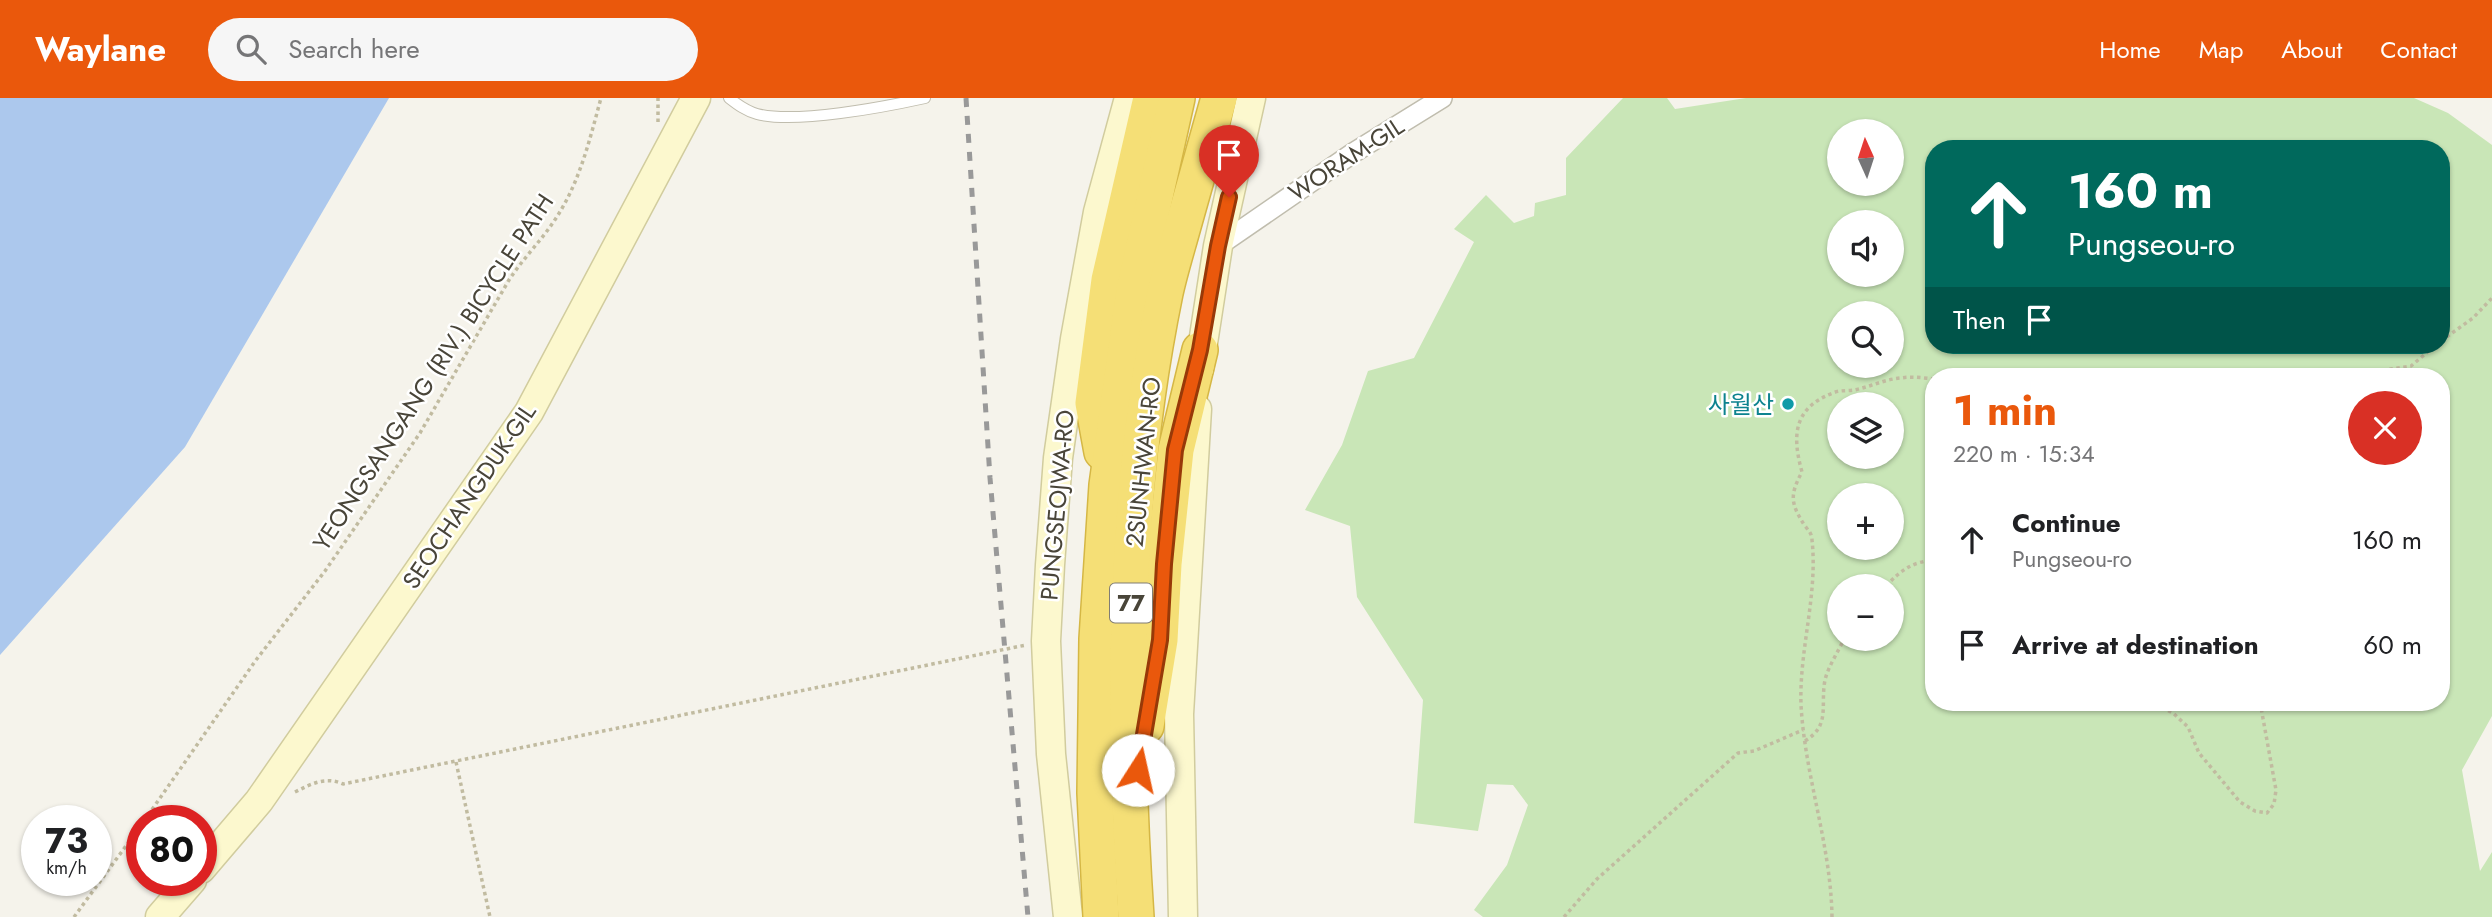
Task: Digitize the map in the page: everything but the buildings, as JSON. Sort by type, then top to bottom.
[{"type":"highway","points":[[1107,485],[1093,403],[1109,280],[1151,98]]},
{"type":"highway","name":"2SUNHWAN-RO","points":[[1101,917],[1095,793],[1097,639],[1107,485],[1134,291],[1177,98]]},
{"type":"highway","name":"2SUNHWAN-RO","points":[[1136,917],[1129,822],[1128,737],[1131,596],[1139,447],[1165,291],[1219,98]]},
{"type":"highway","points":[[1129,822],[1160,640],[1175,450],[1200,350]]},
{"type":"street","name":"SEOCHANGDUK-GIL","points":[[217,850],[259,801],[529,412],[696,98]]},
{"type":"street","name":"PUNGSEOJWA-RO","points":[[1068,917],[1051,754],[1046,641],[1058,458],[1075,340],[1098,212],[1129,98]]},
{"type":"street","points":[[1183,917],[1179,714],[1200,350],[1218,246],[1251,98]]},
{"type":"street","name":"WORAM-GIL","points":[[1218,246],[1353,153],[1442,98]]},
{"type":"street","points":[[160,917],[178,896]]},
{"type":"lane","points":[[729,98],[746,110],[777,117],[808,116],[925,98]]},
{"type":"path","name":"YEONGSANGANG (RIV.) BICYCLE PATH","points":[[155,805],[256,660],[325,571],[420,433],[509,280],[525,256],[551,226],[581,168],[601,98]]},
{"type":"path","points":[[2450,335],[2473,318],[2492,298]]},
{"type":"path","points":[[2398,368],[2411,366],[2425,354]]},
{"type":"path","points":[[1832,917],[1832,887],[1803,730],[1801,694],[1805,635],[1814,579],[1812,536],[1793,507],[1795,485],[1802,472],[1796,452],[1795,430],[1814,402],[1835,392],[1902,377],[1925,378]]},
{"type":"path","points":[[1897,574],[1916,562],[1925,561]]},
{"type":"path","points":[[259,801],[281,798],[316,782],[332,779],[343,784],[1046,641]]},
{"type":"path","points":[[1805,741],[1816,734],[1824,712],[1825,680],[1838,651]]},
{"type":"path","points":[[2169,711],[2188,727],[2199,752],[2241,802],[2255,811],[2267,813],[2274,804],[2276,790],[2262,711]]},
{"type":"path","points":[[1564,917],[1597,879],[1738,753],[1754,751],[1803,730]]},
{"type":"path","points":[[456,761],[490,917]]},
{"type":"path","name":"YEONGSANGANG (RIV.) BICYCLE PATH","points":[[74,917],[126,845]]},
{"type":"green space","points":[[1623,98],[1667,98],[1675,109],[1746,98],[2414,98],[2448,113],[2492,145],[2492,716],[2462,770],[2480,871],[2492,852],[2492,917],[1483,917],[1474,910],[1507,865],[1528,805],[1513,785],[1487,784],[1478,831],[1414,823],[1423,700],[1357,597],[1350,526],[1305,510],[1342,445],[1368,371],[1414,358],[1474,242],[1454,229],[1486,195],[1514,223],[1534,216],[1535,203],[1566,195],[1566,158]]},
{"type":"water","points":[[0,98],[389,98],[185,447],[0,655]]},
{"type":"railway","points":[[966,98],[990,478],[1028,917]]},
{"type":"place","name":"사월산","points":[[1788,404]]},
{"type":"route","points":[[1138,770],[1160,640],[1175,450],[1200,350],[1229,197]]}]
